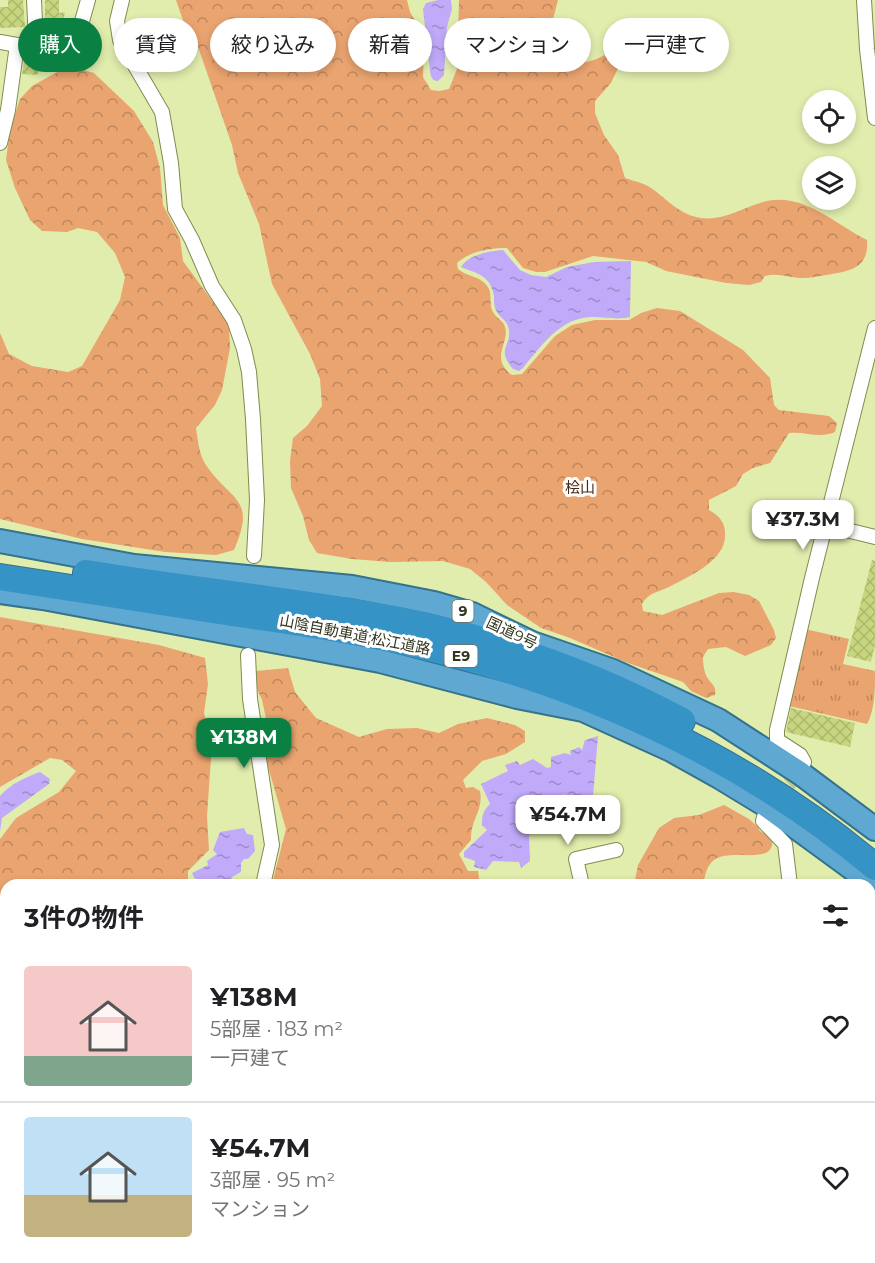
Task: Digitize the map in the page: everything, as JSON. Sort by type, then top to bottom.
[{"type":"highway","name":"国道9号","points":[[0,541],[135,566],[278,579],[375,591],[434,603],[472,614],[532,644],[613,671],[717,720],[800,773],[875,828]]},
{"type":"highway","name":"山陰自動車道;松江道路","points":[[0,559],[94,583],[413,644],[478,660],[540,680],[662,730],[719,760],[820,825],[875,867]]},
{"type":"highway","name":"山陰自動車道;松江道路","points":[[0,577],[94,583],[344,610],[416,624],[482,641],[544,661],[667,713],[780,777],[875,844]]},
{"type":"highway","points":[[94,583],[260,588],[360,599],[461,622],[532,644]]},
{"type":"highway","points":[[94,583],[343,641],[464,672],[583,710],[671,750],[767,806],[867,879]]},
{"type":"highway","points":[[0,592],[77,604],[380,661],[517,697],[583,710]]},
{"type":"street","points":[[34,0],[35,18]]},
{"type":"street","points":[[83,18],[88,0]]},
{"type":"street","points":[[122,0],[117,21],[120,40],[162,112],[170,154],[175,209],[192,240],[212,286],[234,321],[244,350],[249,372],[254,431],[257,500],[254,556]]},
{"type":"street","points":[[864,0],[875,118]]},
{"type":"street","points":[[0,42],[17,45],[8,110],[0,143]]},
{"type":"street","points":[[800,773],[804,762],[800,755],[777,740],[777,730],[875,328]]},
{"type":"street","points":[[826,525],[875,537]]},
{"type":"street","points":[[248,655],[250,699],[272,845],[264,879]]},
{"type":"street","points":[[767,806],[763,821],[784,844],[789,879]]},
{"type":"street","points":[[581,879],[576,859],[616,850]]},
{"type":"green space","name":"桧山","points":[[176,0],[407,0],[414,18],[348,18],[348,72],[423,72],[423,77],[431,90],[439,91],[449,89],[456,72],[591,72],[591,60],[603,56],[603,72],[616,72],[611,83],[595,101],[595,113],[604,135],[618,155],[625,178],[648,186],[680,210],[701,218],[717,218],[763,202],[791,201],[802,204],[802,210],[818,211],[867,240],[865,257],[861,263],[850,270],[806,278],[770,275],[765,276],[761,282],[749,285],[726,283],[666,271],[646,262],[593,256],[545,272],[536,272],[523,268],[507,248],[480,251],[457,263],[458,269],[479,279],[489,289],[492,310],[505,327],[502,363],[512,375],[522,374],[555,336],[572,325],[595,320],[629,320],[657,308],[680,311],[743,350],[770,378],[774,405],[779,410],[829,416],[837,423],[835,432],[829,434],[789,433],[770,463],[743,474],[736,486],[709,500],[709,510],[719,518],[724,528],[725,536],[719,553],[695,573],[650,595],[642,604],[643,611],[662,615],[719,593],[734,592],[749,595],[759,601],[776,638],[771,645],[745,656],[726,647],[708,649],[703,657],[704,667],[714,687],[715,695],[706,698],[691,691],[683,682],[541,628],[507,605],[486,582],[470,569],[443,561],[391,562],[317,553],[309,540],[303,516],[291,488],[290,461],[293,438],[307,426],[322,406],[320,379],[310,354],[272,284],[259,224],[238,173],[232,145],[198,47],[198,18],[182,18]]},
{"type":"green space","name":"桧山","points":[[459,0],[558,0],[554,18],[458,18]]},
{"type":"green space","points":[[57,72],[94,73],[134,111],[153,142],[160,168],[163,205],[180,238],[183,261],[229,324],[230,348],[222,390],[215,405],[196,428],[204,461],[215,477],[232,494],[242,510],[243,520],[234,550],[216,555],[165,552],[82,539],[0,519],[0,333],[9,354],[32,366],[68,372],[82,366],[120,300],[125,277],[115,253],[97,232],[78,228],[67,232],[42,231],[30,220],[15,188],[6,160],[10,130],[20,99],[32,86]]},
{"type":"green space","points":[[0,617],[159,645],[205,658],[208,684],[204,713],[212,744],[207,816],[209,850],[188,871],[188,879],[0,879],[0,839],[16,818],[59,792],[76,771],[62,760],[50,758],[0,787]]},
{"type":"green space","points":[[805,629],[849,639],[843,664],[875,671],[873,706],[867,724],[789,706]]},
{"type":"green space","points":[[288,668],[295,692],[316,718],[359,737],[387,729],[417,728],[439,733],[458,724],[487,718],[515,725],[525,731],[525,742],[506,754],[482,761],[463,780],[466,788],[473,787],[480,791],[481,798],[471,840],[459,854],[468,871],[478,871],[479,879],[273,879],[286,829],[265,756],[267,723],[262,700],[253,680],[256,671]]},
{"type":"green space","points":[[724,805],[749,819],[760,831],[772,839],[771,847],[760,855],[731,855],[714,860],[704,879],[635,879],[638,865],[659,828],[674,818],[699,815]]},
{"type":"water","points":[[451,0],[452,9],[450,18],[444,18],[444,75],[436,81],[430,72],[432,72],[432,18],[424,18],[423,9],[426,3]]},
{"type":"water","points":[[503,250],[520,270],[531,275],[546,277],[567,267],[594,262],[631,261],[630,317],[589,317],[564,325],[542,345],[523,368],[519,371],[513,369],[505,357],[509,336],[508,327],[495,309],[490,284],[482,276],[461,267],[469,259]]},
{"type":"water","points":[[598,736],[592,809],[564,794],[561,800],[556,802],[556,817],[543,822],[540,827],[532,827],[529,836],[530,861],[521,868],[519,862],[493,861],[486,870],[474,867],[475,861],[464,857],[464,852],[487,830],[482,825],[482,818],[490,804],[481,784],[508,771],[505,765],[517,761],[520,765],[533,759],[547,768],[551,767],[551,757],[565,753],[571,755],[570,751],[579,747],[582,750],[585,740]]},
{"type":"water","points":[[40,772],[50,779],[49,784],[2,818],[0,832],[0,796],[13,784]]},
{"type":"water","points":[[244,828],[247,834],[253,835],[255,851],[248,859],[244,859],[241,863],[241,872],[232,879],[195,879],[192,873],[208,865],[207,861],[217,854],[213,850],[220,832]]},
{"type":"building","points":[[8,0],[23,0],[24,18],[18,18],[18,27],[0,28],[0,7],[8,7]]},
{"type":"building","points":[[45,0],[59,0],[59,13],[65,12],[64,18],[45,18]]},
{"type":"building","points":[[22,72],[38,72],[37,75],[22,74]]},
{"type":"building","points":[[872,560],[875,561],[875,645],[871,662],[847,656]]},
{"type":"building","points":[[791,708],[855,723],[850,747],[786,732]]},
{"type":"tunnel","points":[[774,799],[800,773]]}]
